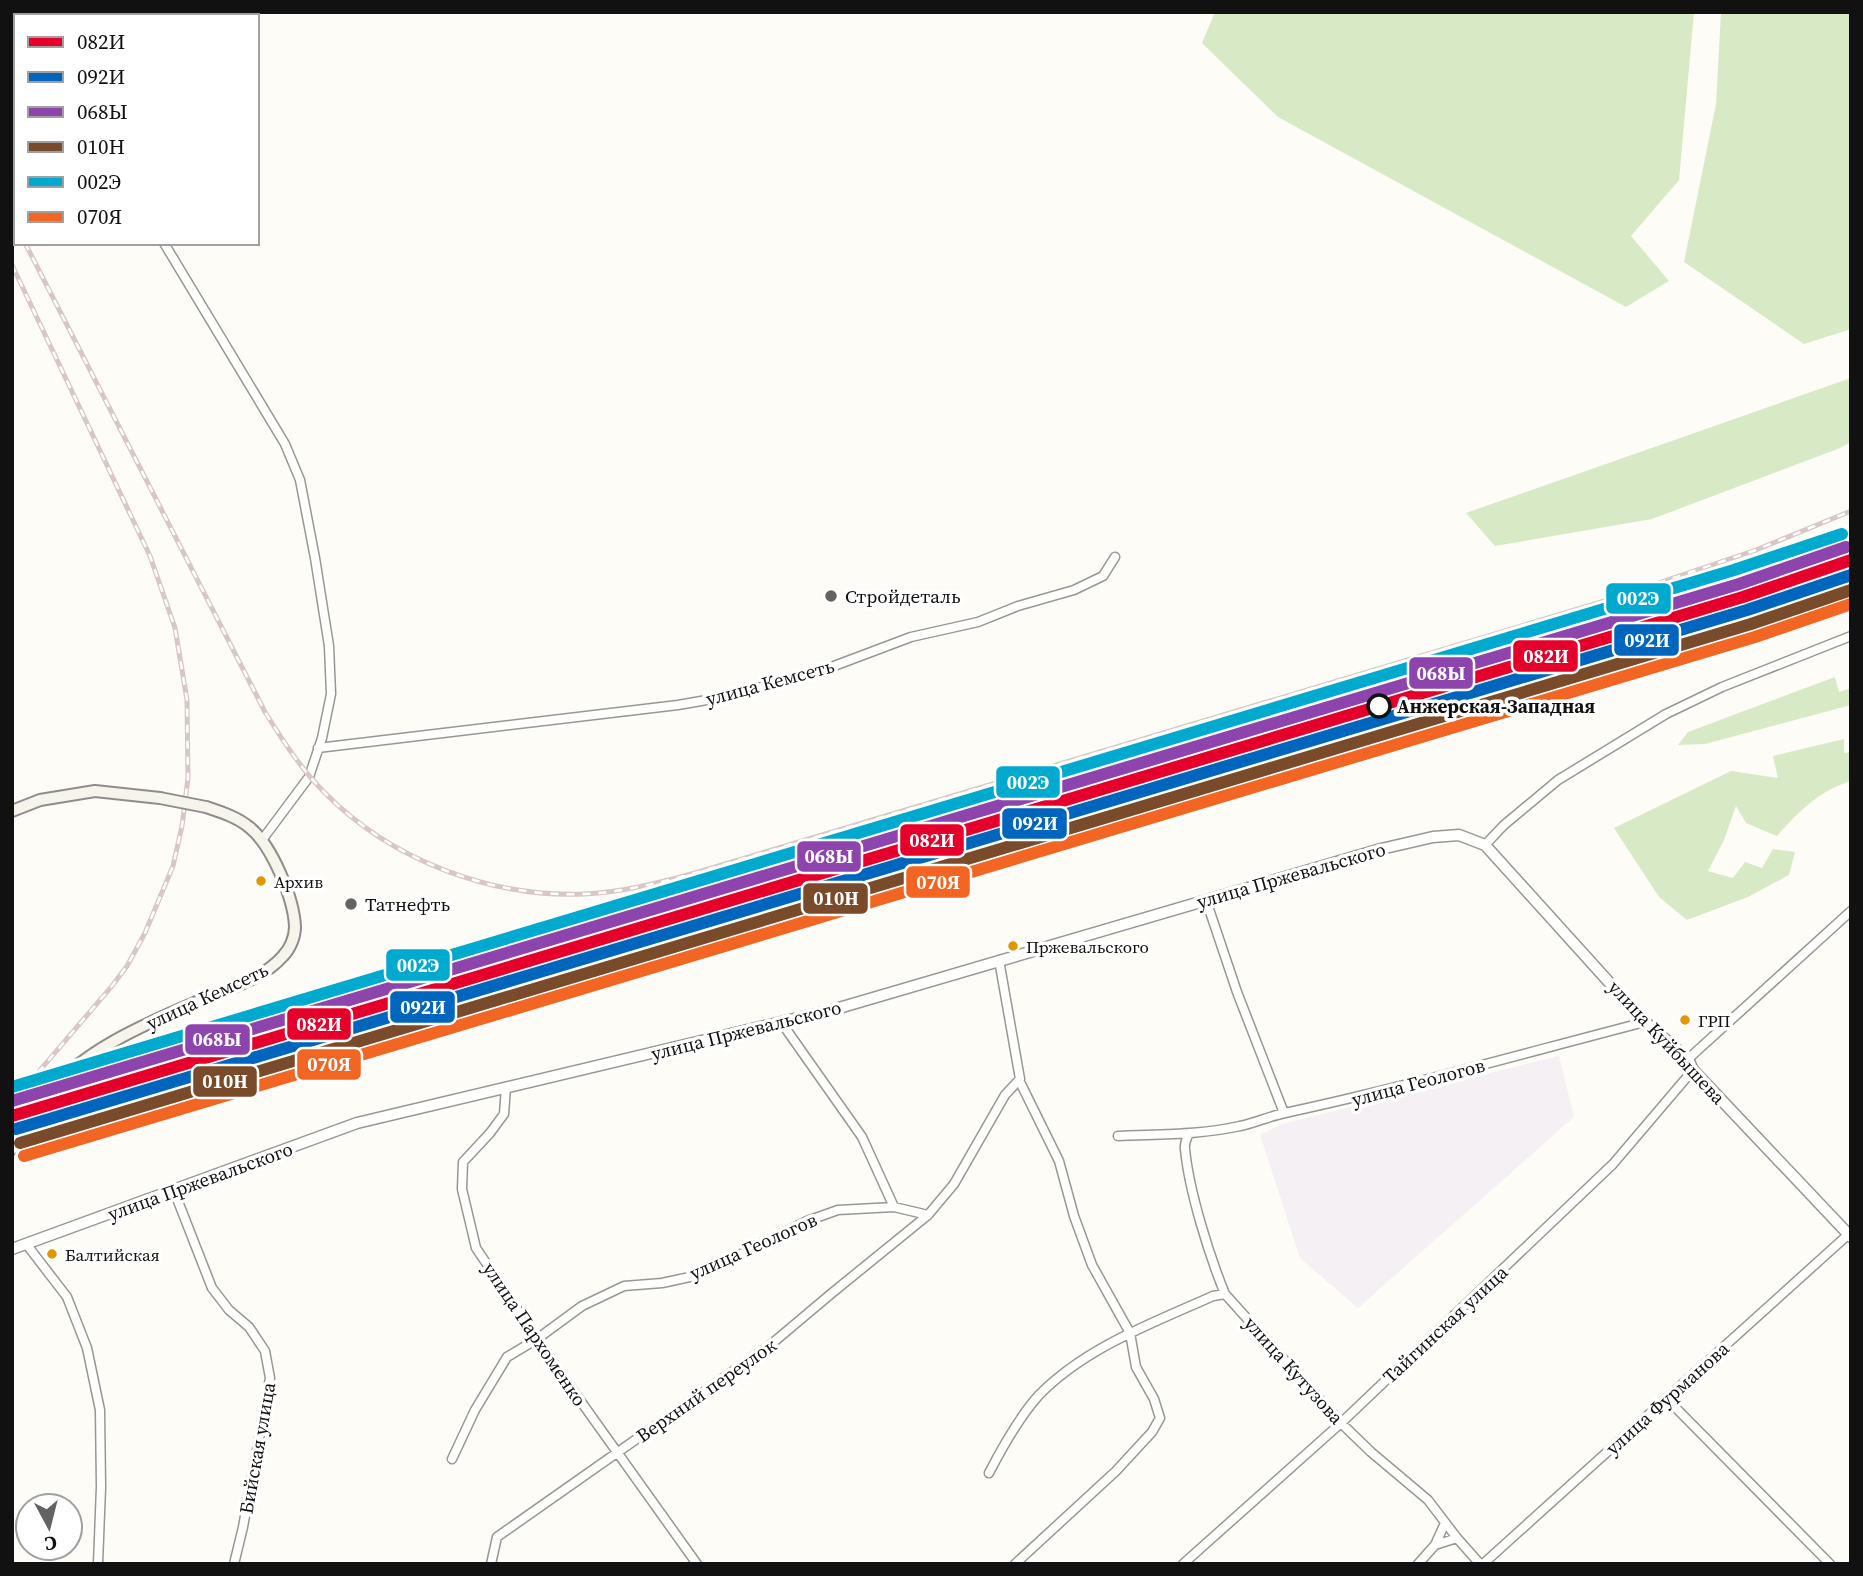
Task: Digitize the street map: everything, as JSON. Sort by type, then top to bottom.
[{"type":"main road","name":"улица Кемсеть","points":[[12,811],[40,800],[94,790],[206,807],[234,818],[249,827],[262,840],[279,874],[292,911],[294,933],[289,948],[282,957],[253,978],[144,1025],[79,1064],[38,1104],[12,1149]]},
{"type":"street","points":[[165,245],[285,444],[300,480],[316,558],[331,672],[331,694],[322,738],[309,776],[262,840]]},
{"type":"street","name":"улица Кемсеть","points":[[318,748],[678,705],[730,696],[834,666],[911,637],[978,622],[1018,606],[1074,590],[1103,576],[1115,557]]},
{"type":"street","points":[[1485,845],[1504,825],[1558,780],[1666,714],[1722,687],[1851,636]]},
{"type":"street","name":"улица Пржевальского","points":[[12,1249],[357,1123],[832,1010],[1381,849],[1433,837],[1459,835],[1485,845]]},
{"type":"street","name":"улица Куйбышева","points":[[1485,845],[1646,1022],[1688,1059],[1693,1070],[1850,1235]]},
{"type":"street","points":[[1206,900],[1237,992],[1284,1113]]},
{"type":"street","points":[[1688,1059],[1851,911]]},
{"type":"street","points":[[999,960],[1019,1080],[1059,1161],[1074,1216],[1092,1265],[1130,1333],[1136,1367],[1154,1399],[1160,1418],[1152,1432],[1116,1471],[1015,1564]]},
{"type":"street","points":[[781,1022],[862,1138],[894,1207]]},
{"type":"street","name":"улица Геологов","points":[[1118,1136],[1188,1133],[1239,1126],[1425,1081],[1646,1022]]},
{"type":"street","name":"Тайгинская улица","points":[[1183,1564],[1341,1423],[1613,1164],[1693,1070]]},
{"type":"street","points":[[928,1215],[954,1184],[1005,1095],[1019,1080]]},
{"type":"street","name":"улица Пархоменко","points":[[506,1087],[504,1114],[463,1161],[461,1189],[476,1248],[537,1339],[697,1564]]},
{"type":"street","name":"улица Кутузова","points":[[1188,1133],[1184,1145],[1194,1193],[1214,1269],[1225,1294],[1341,1423],[1428,1500],[1481,1564]]},
{"type":"street","name":"Бийская улица","points":[[174,1191],[212,1288],[229,1310],[250,1327],[265,1351],[270,1378],[243,1527],[233,1564]]},
{"type":"street","name":"улица Геологов","points":[[452,1459],[475,1410],[507,1357],[582,1306],[624,1286],[662,1283],[699,1275],[807,1221],[838,1210],[894,1207],[928,1215]]},
{"type":"street","name":"Верхний переулок","points":[[491,1564],[497,1537],[769,1346],[928,1215]]},
{"type":"street","name":"улица Фурманова","points":[[1481,1564],[1668,1399],[1801,1275],[1850,1235]]},
{"type":"street","points":[[27,1245],[67,1297],[87,1348],[100,1410],[98,1564]]},
{"type":"street","points":[[989,1472],[1004,1443],[1039,1396],[1081,1360],[1130,1333],[1213,1296],[1225,1294]]},
{"type":"street","points":[[1668,1399],[1829,1564]]},
{"type":"street","points":[[1418,1564],[1435,1545],[1445,1523]]},
{"type":"street","points":[[1435,1545],[1457,1538]]},
{"type":"shaded area","points":[[1559,1056],[1574,1117],[1358,1308],[1300,1258],[1260,1135],[1282,1124]]},
{"type":"green space","points":[[1215,12],[1694,12],[1679,180],[1631,236],[1669,281],[1626,307],[1278,117],[1202,43]]},
{"type":"green space","points":[[1721,12],[1851,12],[1851,329],[1804,344],[1684,262],[1716,104]]},
{"type":"green space","points":[[1851,378],[1851,442],[1652,519],[1495,546],[1466,513]]},
{"type":"green space","points":[[1835,677],[1839,692],[1851,688],[1851,705],[1705,744],[1678,745],[1688,732]]},
{"type":"green space","points":[[1844,739],[1844,753],[1851,752],[1851,781],[1829,790],[1810,803],[1777,836],[1746,823],[1736,806],[1724,840],[1708,871],[1733,878],[1745,862],[1762,868],[1773,849],[1795,852],[1789,875],[1748,897],[1687,920],[1659,897],[1614,828],[1731,771],[1778,778],[1773,756]]},
{"type":"railway","points":[[12,218],[14,222]]},
{"type":"railway","points":[[26,245],[265,712],[300,764],[325,793],[351,817],[380,838],[444,870],[514,889],[550,894],[599,893],[695,873],[1608,600],[1756,550],[1851,511]]},
{"type":"railway","points":[[12,265],[150,556],[175,628],[187,700],[188,778],[182,826],[173,866],[145,933],[127,966],[112,986],[12,1103]]},
{"type":"transit line","name":"002Э","points":[[12,1087],[1734,570],[1842,534]]},
{"type":"transit line","name":"068Ы","points":[[12,1101],[1739,584],[1846,547]]},
{"type":"transit line","name":"082И","points":[[12,1116],[1743,597],[1851,560]]},
{"type":"transit line","name":"092И","points":[[16,1129],[1747,610],[1851,575]]},
{"type":"transit line","name":"010Н","points":[[20,1143],[1751,624],[1851,590]]},
{"type":"transit line","name":"070Я","points":[[24,1156],[1755,637],[1851,604]]},
{"type":"place","name":"Стройдеталь","points":[[831,596]]},
{"type":"place","name":"Анжерская-Западная","points":[[1379,706]]},
{"type":"place","name":"Архив","points":[[261,881]]},
{"type":"place","name":"Татнефть","points":[[351,904]]},
{"type":"place","name":"Пржевальского","points":[[1013,946]]},
{"type":"place","name":"ГРП","points":[[1685,1020]]},
{"type":"place","name":"Балтийская","points":[[52,1254]]}]
